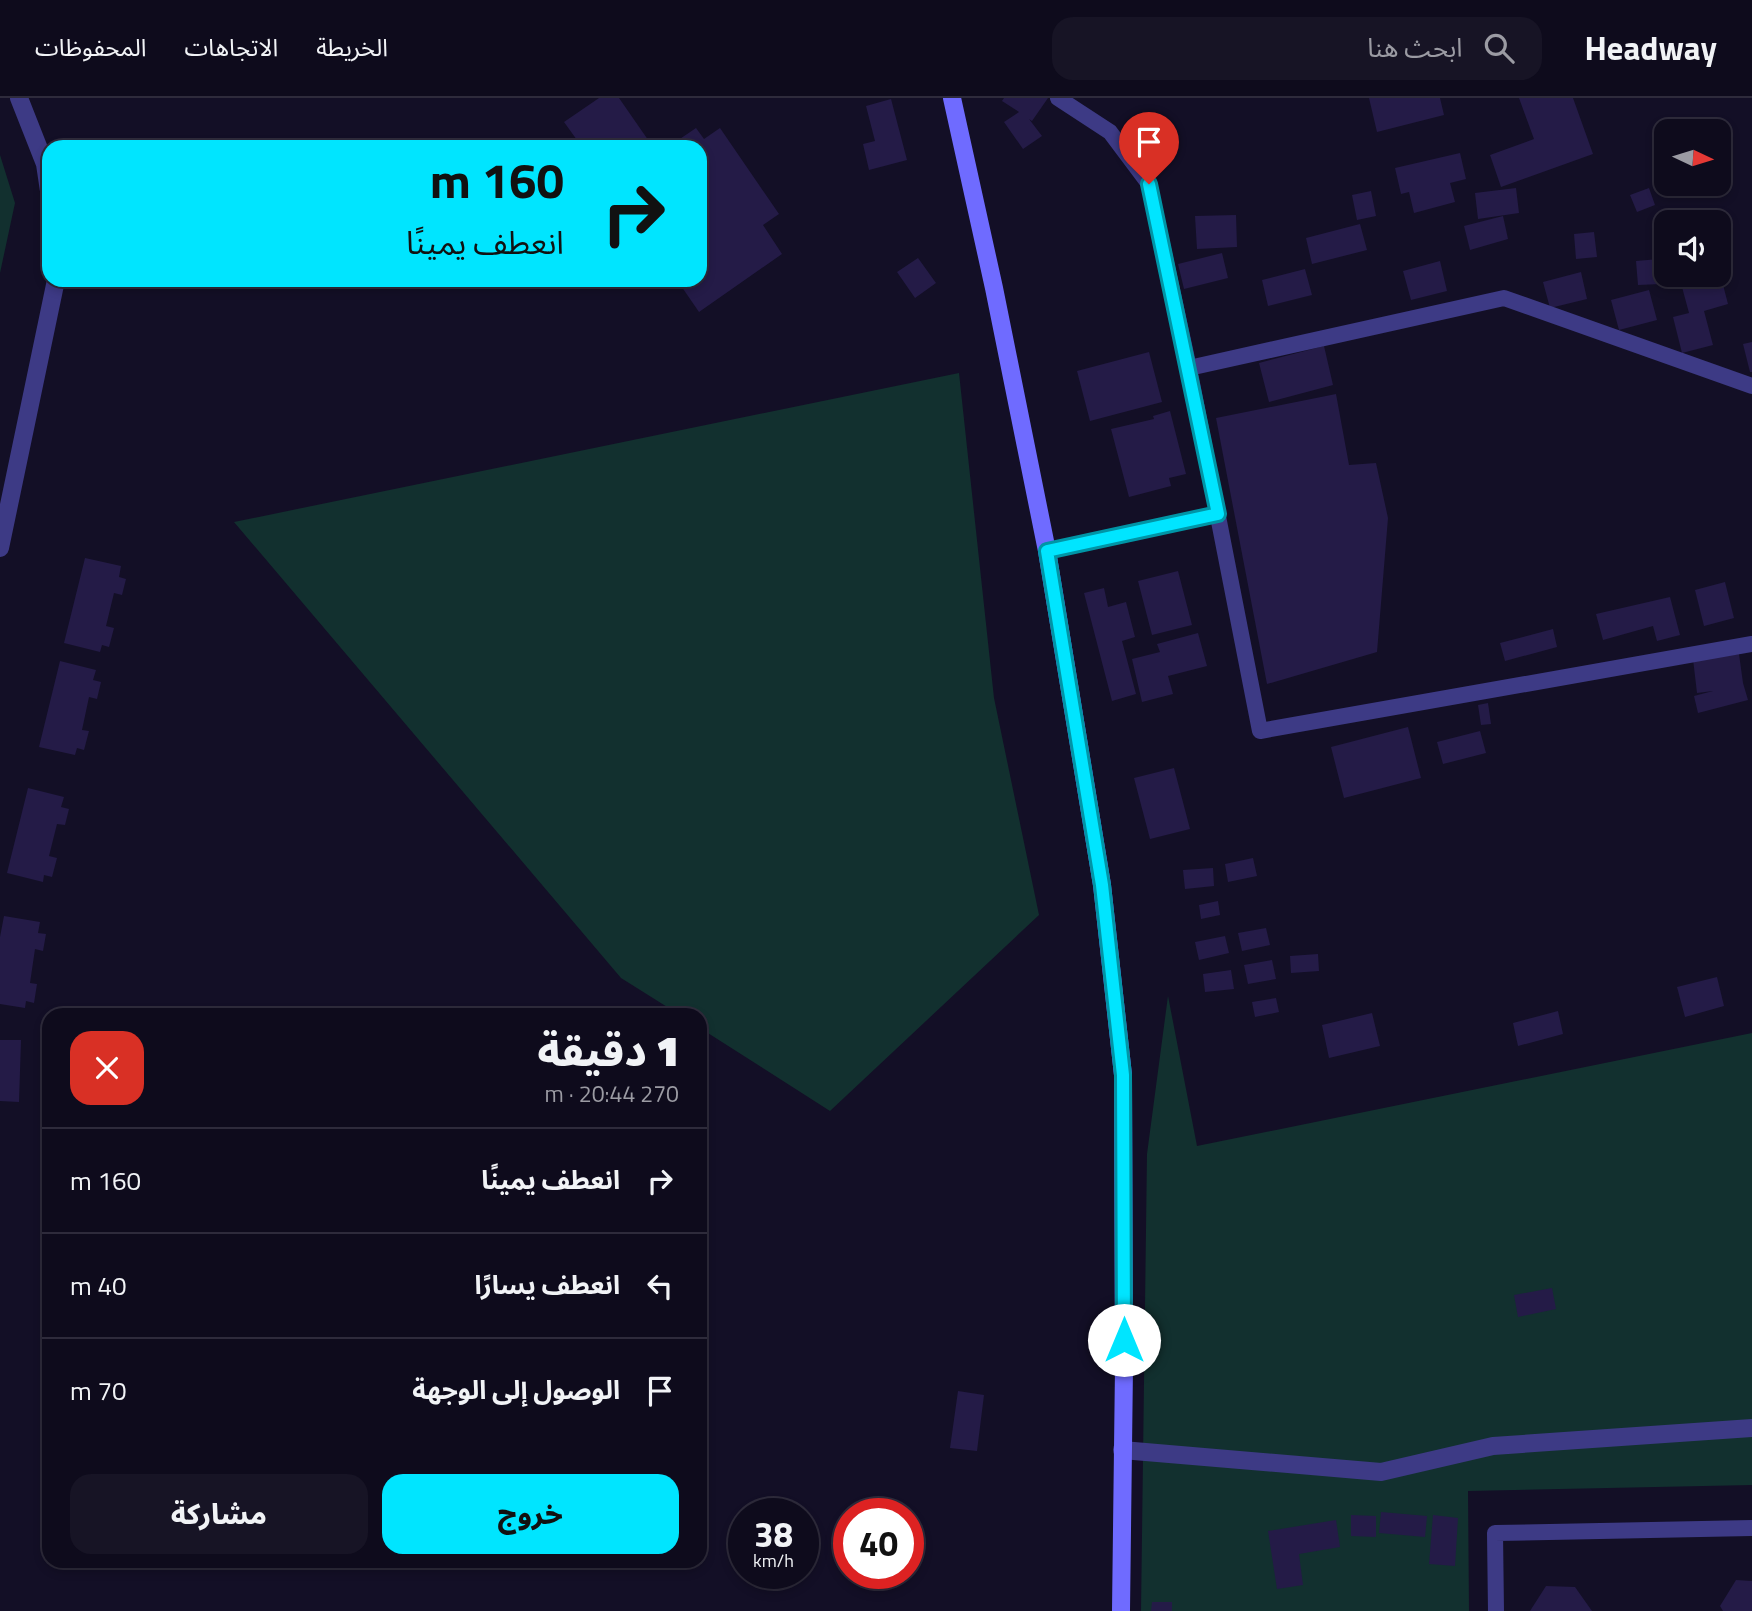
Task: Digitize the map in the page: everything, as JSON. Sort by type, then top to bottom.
[{"type":"street","points":[[19,98],[42,156]]},
{"type":"street","points":[[952,98],[994,288],[1047,551],[1102,885],[1123,1075],[1125,1367],[1121,1611]]},
{"type":"street","points":[[0,548],[55,287]]},
{"type":"street","points":[[1122,1450],[1381,1472],[1493,1446],[1752,1428]]},
{"type":"lane","points":[[1058,98],[1110,132],[1149,184],[1189,368],[1260,731],[1752,644]]},
{"type":"lane","points":[[1189,368],[1504,298],[1752,386]]},
{"type":"lane","points":[[1047,551],[1218,514]]},
{"type":"lane","points":[[1496,1611],[1495,1533],[1752,1528]]},
{"type":"green space","points":[[0,155],[15,203],[0,273]]},
{"type":"green space","points":[[959,373],[994,698],[1039,915],[830,1111],[707,1032],[707,1008],[669,1008],[621,978],[234,522]]},
{"type":"green space","points":[[1168,996],[1197,1146],[1752,1033],[1752,1485],[1468,1491],[1469,1611],[1141,1611],[1147,1154]]},
{"type":"building","points":[[599,98],[619,98],[648,140],[577,140],[564,122]]},
{"type":"building","points":[[1004,98],[1048,98],[1032,121],[1029,119],[1042,136],[1023,149],[1004,122],[1019,112],[1002,101]]},
{"type":"building","points":[[1369,98],[1440,98],[1444,115],[1377,132]]},
{"type":"building","points":[[1519,98],[1573,98],[1593,154],[1501,187],[1490,155],[1534,139]]},
{"type":"building","points":[[891,99],[907,160],[869,170],[863,144],[875,141],[866,106]]},
{"type":"building","points":[[696,128],[704,139],[720,128],[779,214],[763,225],[782,254],[699,312],[682,287],[707,287],[707,140],[678,140]]},
{"type":"building","points":[[1460,153],[1466,179],[1450,183],[1455,202],[1414,213],[1409,192],[1401,194],[1395,168]]},
{"type":"building","points":[[1516,188],[1519,213],[1478,219],[1475,193]]},
{"type":"building","points":[[1649,188],[1655,205],[1637,212],[1630,195]]},
{"type":"building","points":[[1371,191],[1376,216],[1357,220],[1352,195]]},
{"type":"building","points":[[1236,215],[1237,247],[1197,249],[1195,216]]},
{"type":"building","points":[[1503,216],[1508,239],[1470,250],[1464,226]]},
{"type":"building","points":[[1360,224],[1367,250],[1312,264],[1306,238]]},
{"type":"building","points":[[1594,232],[1597,257],[1576,259],[1574,234]]},
{"type":"building","points":[[1222,253],[1228,278],[1184,289],[1178,264]]},
{"type":"building","points":[[918,258],[936,283],[915,298],[897,272]]},
{"type":"building","points":[[1654,259],[1654,284],[1638,285],[1636,261]]},
{"type":"building","points":[[1440,261],[1447,291],[1411,300],[1403,271]]},
{"type":"building","points":[[1305,269],[1312,295],[1268,306],[1262,280]]},
{"type":"building","points":[[1581,272],[1587,299],[1550,308],[1543,282]]},
{"type":"building","points":[[1682,287],[1724,287],[1728,304],[1704,311],[1713,345],[1682,353],[1673,317],[1689,313]]},
{"type":"building","points":[[1649,290],[1657,320],[1619,330],[1611,300]]},
{"type":"building","points":[[1752,342],[1752,372],[1750,372],[1743,344]]},
{"type":"building","points":[[1324,346],[1333,385],[1269,402],[1259,363]]},
{"type":"building","points":[[1149,352],[1162,402],[1090,421],[1077,371]]},
{"type":"building","points":[[1336,394],[1349,465],[1376,463],[1388,518],[1377,652],[1267,684],[1216,418]]},
{"type":"building","points":[[1170,411],[1186,474],[1169,478],[1171,486],[1129,497],[1111,429],[1154,419],[1153,416]]},
{"type":"building","points":[[85,558],[121,566],[119,577],[126,579],[122,595],[114,593],[106,626],[114,628],[109,647],[102,645],[100,652],[64,643]]},
{"type":"building","points":[[1178,571],[1192,625],[1152,635],[1138,581]]},
{"type":"building","points":[[1725,582],[1734,618],[1704,626],[1695,590]]},
{"type":"building","points":[[1104,588],[1108,607],[1126,602],[1135,637],[1122,641],[1136,694],[1112,701],[1084,593]]},
{"type":"building","points":[[1670,597],[1680,635],[1657,641],[1653,626],[1603,640],[1596,614]]},
{"type":"building","points":[[1553,629],[1557,647],[1505,661],[1500,643]]},
{"type":"building","points":[[1198,633],[1207,666],[1168,676],[1173,694],[1142,702],[1132,659],[1160,652],[1157,644]]},
{"type":"building","points":[[1739,654],[1748,700],[1698,713],[1694,696],[1713,691],[1697,693],[1693,659]]},
{"type":"building","points":[[60,661],[96,670],[93,680],[101,682],[97,699],[89,697],[82,730],[89,731],[84,750],[77,748],[75,755],[39,747]]},
{"type":"building","points":[[1488,703],[1491,724],[1481,725],[1478,705]]},
{"type":"building","points":[[1408,727],[1421,778],[1344,798],[1331,747]]},
{"type":"building","points":[[1480,731],[1486,753],[1443,764],[1437,742]]},
{"type":"building","points":[[1174,768],[1190,829],[1150,839],[1134,778]]},
{"type":"building","points":[[28,788],[64,797],[61,807],[69,809],[65,825],[57,824],[49,856],[57,858],[52,877],[44,875],[43,882],[7,873]]},
{"type":"building","points":[[1253,858],[1257,876],[1228,882],[1225,864]]},
{"type":"building","points":[[1213,868],[1214,886],[1185,889],[1183,870]]},
{"type":"building","points":[[1218,901],[1220,915],[1201,919],[1199,905]]},
{"type":"building","points":[[4,916],[40,922],[38,933],[46,934],[43,951],[35,949],[30,983],[37,984],[34,1003],[26,1001],[25,1008],[0,1004],[0,937]]},
{"type":"building","points":[[1266,928],[1270,945],[1242,951],[1238,933]]},
{"type":"building","points":[[1225,936],[1229,953],[1199,960],[1195,942]]},
{"type":"building","points":[[1318,954],[1319,971],[1291,973],[1290,956]]},
{"type":"building","points":[[1272,960],[1276,979],[1248,984],[1244,965]]},
{"type":"building","points":[[1231,970],[1234,989],[1205,992],[1203,974]]},
{"type":"building","points":[[1717,977],[1724,1006],[1685,1017],[1677,987]]},
{"type":"building","points":[[1276,998],[1279,1012],[1255,1017],[1252,1002]]},
{"type":"building","points":[[1558,1011],[1563,1034],[1518,1046],[1513,1023]]},
{"type":"building","points":[[1372,1013],[1380,1046],[1329,1058],[1322,1025]]},
{"type":"building","points":[[0,1040],[21,1040],[19,1102],[0,1101]]},
{"type":"building","points":[[1552,1288],[1556,1309],[1518,1317],[1514,1295]]},
{"type":"building","points":[[958,1391],[984,1395],[977,1451],[950,1448]]},
{"type":"building","points":[[1381,1512],[1427,1516],[1425,1537],[1379,1533]]},
{"type":"building","points":[[1351,1515],[1376,1516],[1376,1537],[1351,1536]]},
{"type":"building","points":[[1433,1515],[1458,1518],[1455,1566],[1429,1564]]},
{"type":"building","points":[[1336,1520],[1340,1547],[1299,1554],[1303,1585],[1277,1589],[1268,1531]]},
{"type":"building","points":[[1736,1580],[1752,1581],[1752,1611],[1723,1611],[1720,1606]]},
{"type":"building","points":[[1546,1586],[1575,1587],[1592,1611],[1530,1611]]},
{"type":"building","points":[[1152,1602],[1172,1602],[1172,1611],[1151,1611]]},
{"type":"route","points":[[1124,1340],[1123,1075],[1102,885],[1047,551],[1218,514],[1149,184]]}]
